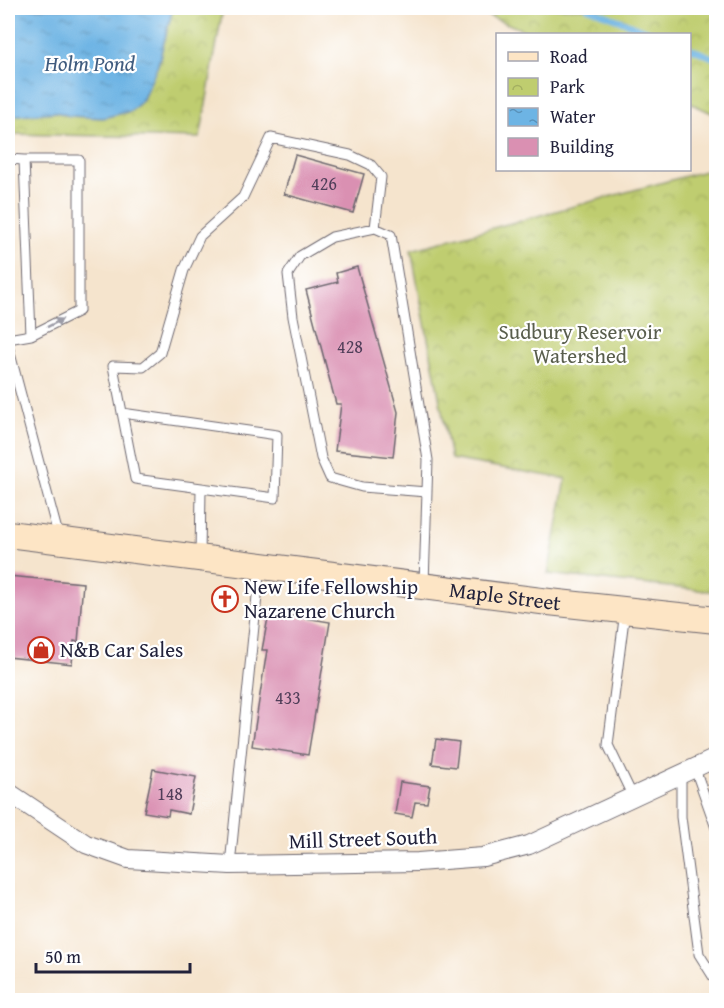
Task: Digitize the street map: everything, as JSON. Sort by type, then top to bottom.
[{"type":"main road","name":"Maple Street","points":[[8,534],[717,620]]},
{"type":"street","name":"Mill Street South","points":[[8,792],[86,844],[128,859],[230,865],[418,862],[483,857],[529,845],[717,758]]},
{"type":"lane","points":[[122,413],[277,435],[275,498],[135,479],[122,413],[113,366],[143,367],[160,353],[184,270],[200,236],[243,197],[271,138],[350,155],[371,165],[381,177],[375,228]]},
{"type":"lane","points":[[8,159],[79,160],[79,311],[31,335],[8,339]]},
{"type":"lane","points":[[24,160],[31,335]]},
{"type":"lane","points":[[424,586],[427,492],[428,460],[391,235],[375,228],[332,237],[300,256],[288,274],[293,317],[321,458],[330,478],[362,488],[427,492]]},
{"type":"lane","points":[[8,346],[60,541]]},
{"type":"lane","points":[[200,559],[201,488]]},
{"type":"lane","points":[[230,865],[260,566]]},
{"type":"lane","points":[[625,610],[608,745],[633,797]]},
{"type":"lane","points":[[688,772],[717,828]]},
{"type":"lane","points":[[688,772],[681,817],[699,954],[717,981]]},
{"type":"green space","name":"Holm Pond","points":[[8,8],[223,8],[200,138],[8,134]]},
{"type":"green space","points":[[470,8],[716,8],[716,115],[691,103],[691,33],[530,33]]},
{"type":"green space","name":"Sudbury Reservoir Watershed","points":[[716,168],[716,592],[548,574],[566,479],[451,459],[411,250]]},
{"type":"water","name":"Holm Pond","points":[[8,8],[173,8],[158,65],[142,101],[131,111],[103,118],[69,116],[56,112],[8,116]]},
{"type":"building","points":[[295,155],[364,174],[353,213],[284,194]]},
{"type":"building","points":[[357,267],[398,412],[393,457],[335,451],[341,404],[336,404],[306,290],[338,282],[336,273]]},
{"type":"building","name":"N&B Car Sales","points":[[8,576],[83,583],[78,642],[74,641],[72,664],[8,657]]},
{"type":"building","points":[[269,612],[330,622],[308,755],[252,746],[267,650],[262,650]]},
{"type":"building","points":[[436,739],[459,742],[456,767],[432,764]]},
{"type":"building","points":[[153,769],[196,777],[189,814],[169,810],[168,816],[144,812]]},
{"type":"building","points":[[400,782],[430,786],[427,803],[415,802],[412,817],[395,814]]},
{"type":"waterway","points":[[588,8],[652,33]]},
{"type":"waterway","points":[[691,48],[716,59]]},
{"type":"place","name":"New Life Fellowship Nazarene Church","points":[[225,599]]},
{"type":"place","name":"N&B Car Sales","points":[[41,650]]}]
